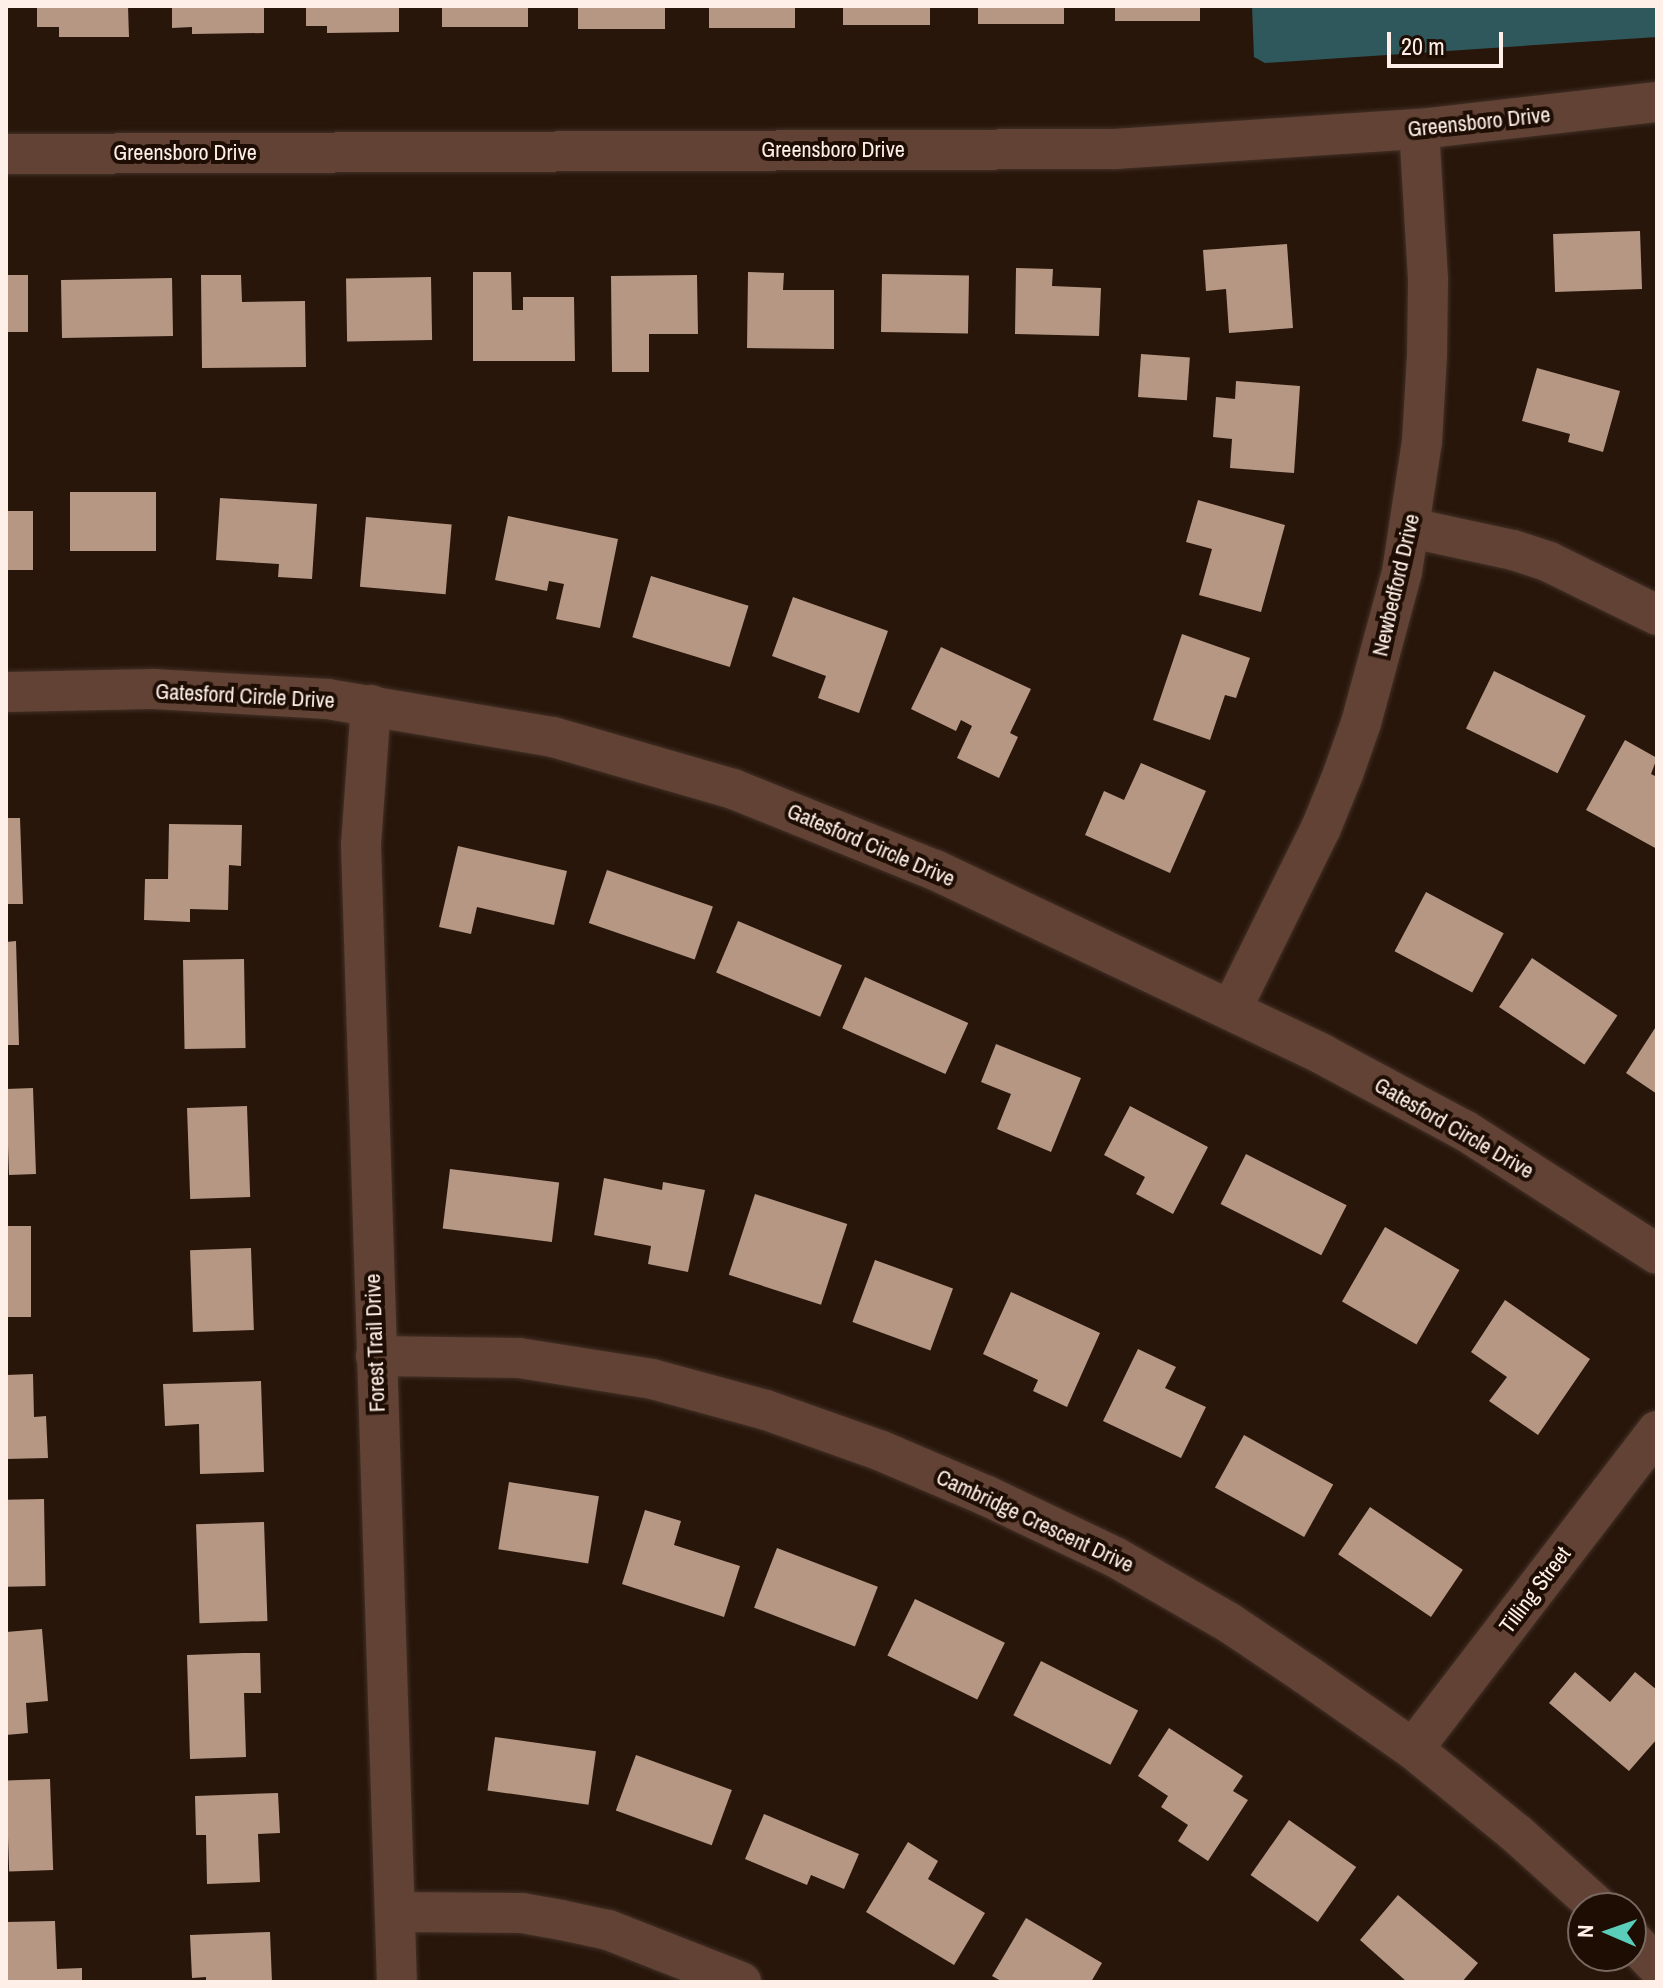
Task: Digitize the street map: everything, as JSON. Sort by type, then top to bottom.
[{"type":"street","name":"Greensboro Drive","points":[[6,154],[1116,149],[1419,129],[1657,102]]},
{"type":"street","name":"Newbedford Drive","points":[[1231,1010],[1321,828],[1343,774],[1385,642],[1411,528],[1427,355],[1428,279],[1419,129]]},
{"type":"street","points":[[1411,528],[1513,550],[1549,562],[1657,615]]},
{"type":"street","name":"Gatesford Circle Drive","points":[[6,692],[153,689],[371,705],[553,737],[733,789],[935,870],[1371,1079],[1464,1130],[1657,1254]]},
{"type":"street","name":"Forest Trail Drive","points":[[371,705],[361,845],[397,1982]]},
{"type":"street","name":"Cambridge Crescent Drive","points":[[376,1356],[479,1356],[569,1363],[701,1391],[879,1450],[987,1496],[1115,1557],[1228,1622],[1413,1749],[1580,1892]]},
{"type":"street","name":"Tilling Street","points":[[1413,1749],[1657,1431]]},
{"type":"street","points":[[395,1912],[522,1913],[561,1920],[608,1930],[741,1982]]},
{"type":"water","points":[[1252,6],[1657,6],[1657,37],[1265,63],[1254,57]]},
{"type":"building","points":[[37,6],[128,6],[129,37],[59,37],[59,27],[37,27]]},
{"type":"building","points":[[172,6],[264,6],[264,33],[192,34],[192,27],[172,28]]},
{"type":"building","points":[[306,6],[399,6],[399,32],[327,33],[327,26],[306,26]]},
{"type":"building","points":[[442,6],[528,6],[528,27],[442,27]]},
{"type":"building","points":[[578,6],[665,6],[665,29],[578,29]]},
{"type":"building","points":[[709,6],[795,6],[795,28],[709,28]]},
{"type":"building","points":[[843,6],[930,6],[930,25],[843,25]]},
{"type":"building","points":[[978,6],[1064,6],[1064,24],[978,24]]},
{"type":"building","points":[[1115,6],[1200,6],[1200,21],[1115,21]]},
{"type":"building","points":[[1640,231],[1642,289],[1555,292],[1553,234]]},
{"type":"building","points":[[1287,244],[1293,328],[1229,333],[1226,289],[1206,291],[1203,250]]},
{"type":"building","points":[[1016,268],[1053,269],[1052,286],[1101,288],[1099,336],[1015,334]]},
{"type":"building","points":[[473,272],[511,272],[512,310],[523,310],[523,297],[574,297],[575,361],[473,361]]},
{"type":"building","points":[[748,272],[784,273],[783,290],[834,290],[834,349],[747,348]]},
{"type":"building","points":[[882,274],[969,276],[968,334],[881,332]]},
{"type":"building","points":[[6,275],[28,275],[28,332],[6,332]]},
{"type":"building","points":[[201,275],[241,275],[242,302],[305,301],[306,367],[202,368]]},
{"type":"building","points":[[697,275],[698,334],[649,334],[649,372],[612,372],[611,276]]},
{"type":"building","points":[[431,277],[432,340],[347,341],[346,278]]},
{"type":"building","points":[[172,278],[173,336],[62,338],[61,280]]},
{"type":"building","points":[[1141,354],[1190,357],[1187,400],[1138,397]]},
{"type":"building","points":[[1537,368],[1620,391],[1603,452],[1568,442],[1570,434],[1522,421]]},
{"type":"building","points":[[1236,381],[1300,386],[1294,473],[1230,468],[1232,439],[1213,437],[1216,397],[1235,399]]},
{"type":"building","points":[[70,492],[156,492],[156,551],[70,551]]},
{"type":"building","points":[[220,498],[317,504],[312,579],[278,577],[279,564],[216,560]]},
{"type":"building","points":[[1198,500],[1285,525],[1261,612],[1199,595],[1212,549],[1186,542]]},
{"type":"building","points":[[6,511],[33,511],[33,570],[6,570]]},
{"type":"building","points":[[508,516],[618,539],[600,628],[556,619],[564,584],[549,581],[547,591],[495,580]]},
{"type":"building","points":[[366,517],[452,524],[446,594],[360,587]]},
{"type":"building","points":[[651,576],[749,606],[730,667],[632,637]]},
{"type":"building","points":[[793,597],[888,631],[859,713],[818,698],[826,676],[772,656]]},
{"type":"building","points":[[1182,634],[1250,658],[1236,698],[1225,695],[1210,740],[1153,720]]},
{"type":"building","points":[[941,647],[1031,689],[1010,733],[1018,737],[999,778],[957,758],[972,726],[961,720],[956,731],[911,709]]},
{"type":"building","points":[[1494,671],[1586,716],[1558,773],[1466,729]]},
{"type":"building","points":[[1625,740],[1657,758],[1651,774],[1657,777],[1657,849],[1586,810]]},
{"type":"building","points":[[1141,763],[1206,791],[1170,873],[1085,835],[1104,791],[1124,800]]},
{"type":"building","points":[[6,818],[20,818],[23,904],[6,904]]},
{"type":"building","points":[[169,824],[242,825],[241,866],[229,865],[228,910],[190,909],[190,922],[144,920],[145,879],[168,879]]},
{"type":"building","points":[[458,846],[567,871],[554,925],[477,907],[471,934],[439,927]]},
{"type":"building","points":[[607,870],[713,906],[695,959],[589,923]]},
{"type":"building","points":[[1426,892],[1504,933],[1472,992],[1395,951]]},
{"type":"building","points":[[738,921],[842,965],[820,1017],[716,973]]},
{"type":"building","points":[[16,941],[19,1045],[6,1045],[6,942]]},
{"type":"building","points":[[1532,958],[1617,1016],[1584,1065],[1499,1007]]},
{"type":"building","points":[[244,959],[246,1048],[185,1049],[183,960]]},
{"type":"building","points":[[865,977],[968,1023],[945,1074],[842,1028]]},
{"type":"building","points":[[1657,1025],[1657,1094],[1626,1073]]},
{"type":"building","points":[[996,1044],[1081,1078],[1051,1152],[997,1129],[1011,1094],[981,1082]]},
{"type":"building","points":[[33,1088],[36,1174],[9,1175],[6,1089]]},
{"type":"building","points":[[247,1106],[250,1197],[190,1199],[187,1108]]},
{"type":"building","points":[[1130,1106],[1208,1147],[1173,1214],[1136,1194],[1145,1177],[1104,1155]]},
{"type":"building","points":[[1246,1154],[1347,1205],[1321,1255],[1221,1204]]},
{"type":"building","points":[[450,1169],[559,1182],[552,1242],[443,1229]]},
{"type":"building","points":[[604,1178],[662,1190],[663,1182],[705,1190],[688,1272],[648,1264],[651,1246],[594,1235]]},
{"type":"building","points":[[755,1194],[847,1224],[821,1305],[729,1275]]},
{"type":"building","points":[[6,1226],[31,1226],[31,1317],[6,1317]]},
{"type":"building","points":[[1385,1227],[1459,1270],[1416,1344],[1342,1301]]},
{"type":"building","points":[[251,1248],[254,1330],[193,1332],[190,1250]]},
{"type":"building","points":[[875,1260],[953,1288],[930,1350],[852,1322]]},
{"type":"building","points":[[1011,1292],[1100,1333],[1067,1407],[1033,1391],[1038,1380],[983,1354]]},
{"type":"building","points":[[1505,1300],[1590,1359],[1538,1435],[1489,1401],[1507,1377],[1471,1352]]},
{"type":"building","points":[[1138,1349],[1176,1367],[1165,1388],[1206,1407],[1181,1458],[1103,1421]]},
{"type":"building","points":[[33,1374],[34,1417],[46,1416],[48,1458],[6,1459],[6,1375]]},
{"type":"building","points":[[261,1381],[264,1472],[200,1474],[199,1424],[165,1426],[163,1384]]},
{"type":"building","points":[[1244,1435],[1333,1484],[1304,1537],[1215,1487]]},
{"type":"building","points":[[509,1482],[599,1496],[588,1563],[498,1549]]},
{"type":"building","points":[[44,1499],[46,1586],[8,1587],[6,1500]]},
{"type":"building","points":[[1370,1507],[1463,1570],[1431,1617],[1338,1554]]},
{"type":"building","points":[[645,1510],[681,1521],[674,1545],[740,1566],[724,1617],[622,1584]]},
{"type":"building","points":[[264,1522],[267,1621],[199,1623],[196,1524]]},
{"type":"building","points":[[777,1548],[878,1587],[855,1646],[754,1608]]},
{"type":"building","points":[[915,1599],[1005,1643],[977,1699],[887,1656]]},
{"type":"building","points":[[42,1629],[48,1701],[26,1703],[28,1733],[6,1735],[6,1632]]},
{"type":"building","points":[[260,1653],[261,1693],[244,1693],[246,1757],[190,1759],[187,1655]]},
{"type":"building","points":[[1041,1661],[1138,1710],[1110,1765],[1013,1715]]},
{"type":"building","points":[[1575,1672],[1610,1702],[1635,1672],[1657,1690],[1657,1739],[1629,1771],[1549,1703]]},
{"type":"building","points":[[1169,1728],[1243,1776],[1233,1791],[1248,1800],[1208,1861],[1178,1841],[1188,1825],[1161,1807],[1168,1796],[1138,1776]]},
{"type":"building","points":[[495,1737],[596,1751],[588,1805],[487,1790]]},
{"type":"building","points":[[636,1755],[732,1790],[712,1845],[616,1810]]},
{"type":"building","points":[[50,1779],[53,1870],[9,1871],[6,1781]]},
{"type":"building","points":[[278,1793],[280,1833],[258,1834],[260,1882],[207,1884],[206,1835],[196,1835],[195,1796]]},
{"type":"building","points":[[764,1814],[859,1854],[844,1889],[811,1875],[807,1885],[745,1859]]},
{"type":"building","points":[[1289,1820],[1356,1867],[1318,1922],[1251,1875]]},
{"type":"building","points":[[908,1842],[938,1861],[928,1879],[985,1913],[954,1965],[866,1912]]},
{"type":"building","points":[[1398,1895],[1478,1963],[1462,1982],[1407,1982],[1360,1940]]},
{"type":"building","points":[[1026,1918],[1102,1963],[1091,1982],[1003,1982],[992,1976]]},
{"type":"building","points":[[55,1921],[57,1969],[82,1968],[82,1982],[6,1982],[6,1922]]},
{"type":"building","points":[[270,1932],[272,1982],[206,1982],[206,1977],[192,1978],[190,1935]]}]
